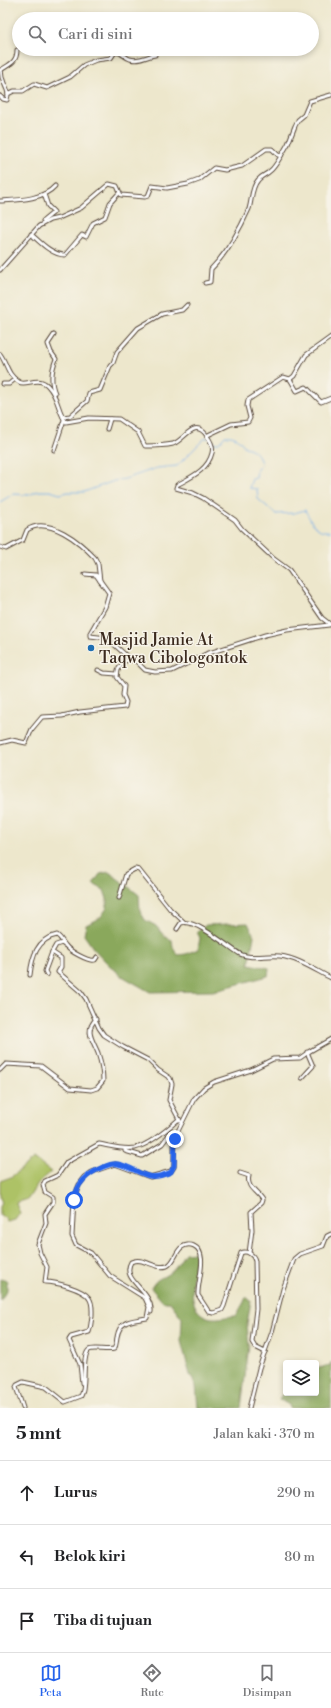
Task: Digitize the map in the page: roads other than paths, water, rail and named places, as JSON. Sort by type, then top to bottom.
[{"type":"street","points":[[0,96],[6,100],[8,94],[8,90],[2,79],[2,69],[11,64],[16,56],[20,60]]},
{"type":"street","points":[[8,94],[14,91],[23,91],[34,84],[47,88],[70,77],[84,65],[96,60],[110,58],[112,56]]},
{"type":"street","points":[[127,56],[139,60],[152,56]]},
{"type":"street","points":[[205,283],[210,282],[211,270],[219,261],[241,225],[249,209],[251,195],[258,180],[262,174],[270,171],[281,156],[288,144],[298,120],[304,115],[310,101],[331,95]]},
{"type":"street","points":[[42,224],[81,208],[109,184],[116,186],[120,195],[146,197],[148,196],[152,186],[167,188],[188,184],[199,180],[214,168],[225,170],[242,166],[266,149],[272,149],[281,156]]},
{"type":"street","points":[[0,201],[30,198],[44,194],[55,186]]},
{"type":"street","points":[[31,234],[41,244],[59,255],[65,255],[82,235],[86,237],[93,223],[105,217],[110,203],[119,193]]},
{"type":"street","points":[[0,270],[31,234],[42,224],[42,222],[54,213],[48,206],[44,194]]},
{"type":"street","points":[[64,419],[70,416],[87,401],[89,393],[100,390],[110,366],[113,363],[114,356],[138,329],[162,314],[182,310],[187,305]]},
{"type":"street","points":[[54,335],[48,344],[56,359],[53,365],[52,382],[64,419],[54,450]]},
{"type":"street","points":[[290,379],[294,376],[306,355],[331,337]]},
{"type":"street","points":[[0,354],[6,369],[15,379],[21,383],[32,380],[41,383],[48,386],[55,394]]},
{"type":"street","points":[[209,439],[231,424],[248,422],[250,418],[247,406],[248,400],[283,376],[290,379],[297,391]]},
{"type":"street","points":[[3,384],[9,384],[15,379]]},
{"type":"street","points":[[294,396],[297,391],[306,387],[322,402],[331,398]]},
{"type":"street","points":[[64,419],[67,422],[89,418],[119,419],[138,432],[145,446],[173,444],[183,438],[190,430],[202,430],[209,439],[212,451],[207,464],[201,470],[177,485],[176,488],[193,493],[203,498],[235,520],[242,529],[274,559],[290,571],[322,618],[330,625]]},
{"type":"street","points":[[107,429],[110,419]]},
{"type":"street","points":[[0,547],[6,549],[14,546],[23,540],[27,530],[37,525],[62,530],[95,558],[99,567],[100,581]]},
{"type":"street","points":[[85,574],[96,575],[109,594],[105,607],[90,633],[90,636],[107,638],[131,660],[139,663],[144,670],[155,672],[172,671],[206,654],[265,635],[287,630],[330,625]]},
{"type":"street","points":[[0,743],[12,740],[25,744],[32,730],[42,717],[62,716],[80,712],[125,707],[126,702],[123,695],[124,686],[117,679],[117,674],[123,662],[131,660]]},
{"type":"street","points":[[98,670],[104,673],[117,674]]},
{"type":"street","points":[[118,898],[126,874],[135,869],[139,870],[170,909],[184,922],[201,928],[245,956],[282,956],[331,978]]},
{"type":"street","points":[[177,929],[184,922]]},
{"type":"street","points":[[30,975],[32,960],[37,948],[48,937],[57,935],[62,938],[65,945]]},
{"type":"street","points":[[46,975],[45,971],[56,945],[62,943],[86,960],[92,961],[97,957]]},
{"type":"street","points":[[52,952],[61,958],[61,967],[58,972],[81,992],[88,1002],[104,1035],[148,1060],[158,1070],[170,1078],[172,1084],[169,1100],[180,1121]]},
{"type":"street","points":[[0,1070],[6,1064],[39,1065],[69,1088],[86,1090],[97,1088],[103,1081],[101,1066],[89,1034],[91,1025],[96,1019]]},
{"type":"street","points":[[149,1315],[149,1305],[144,1297],[110,1276],[90,1252],[75,1244],[72,1236],[74,1199],[79,1185],[84,1178],[92,1172],[110,1165],[118,1164],[150,1177],[171,1172],[174,1166],[174,1146],[176,1133],[180,1121],[196,1096],[214,1082],[252,1070],[272,1059],[298,1059],[307,1052],[331,1039]]},
{"type":"street","points":[[302,1078],[313,1066],[307,1052]]},
{"type":"street","points":[[83,1386],[80,1364],[69,1340],[71,1337],[89,1332],[92,1303],[89,1296],[78,1290],[58,1283],[45,1282],[47,1267],[40,1253],[38,1244],[46,1223],[45,1214],[53,1202],[53,1198],[45,1192],[43,1186],[45,1181],[58,1175],[67,1162],[98,1144],[124,1148],[137,1148],[180,1121]]},
{"type":"street","points":[[124,1148],[128,1153],[142,1156],[162,1144],[171,1132],[176,1133]]},
{"type":"street","points":[[240,1173],[249,1176],[249,1186],[262,1200],[261,1203],[251,1212],[252,1230],[249,1253]]},
{"type":"street","points":[[249,1408],[257,1373],[294,1259],[300,1254],[323,1246],[327,1236],[331,1234]]},
{"type":"street","points":[[23,1408],[16,1390],[17,1384],[23,1382],[46,1388],[64,1402],[80,1396],[84,1390],[83,1386],[86,1355],[89,1350],[114,1349],[121,1326],[127,1322],[147,1318],[151,1312],[151,1302],[149,1298],[131,1277],[130,1266],[132,1262],[138,1260],[156,1266],[165,1266],[172,1262],[182,1247],[188,1245],[194,1246],[200,1250],[201,1274],[198,1295],[209,1312],[213,1314],[222,1310],[224,1306],[241,1253],[249,1253],[254,1256],[256,1309],[252,1342],[255,1347],[265,1352]]},
{"type":"waterway","points":[[211,439],[214,443],[219,443],[225,436],[234,437],[245,447],[252,449],[256,453],[261,465],[257,469],[256,478],[252,479],[249,488],[257,489],[258,499],[276,514],[294,513],[305,510],[315,526],[321,530],[331,531]]},
{"type":"waterway","points":[[0,502],[13,494],[29,495],[38,491],[50,491],[60,494],[68,492],[84,492],[157,468],[177,466],[205,438],[208,438]]},
{"type":"place","name":"Masjid Jamie At Taqwa Cibologontok","points":[[91,648]]}]
